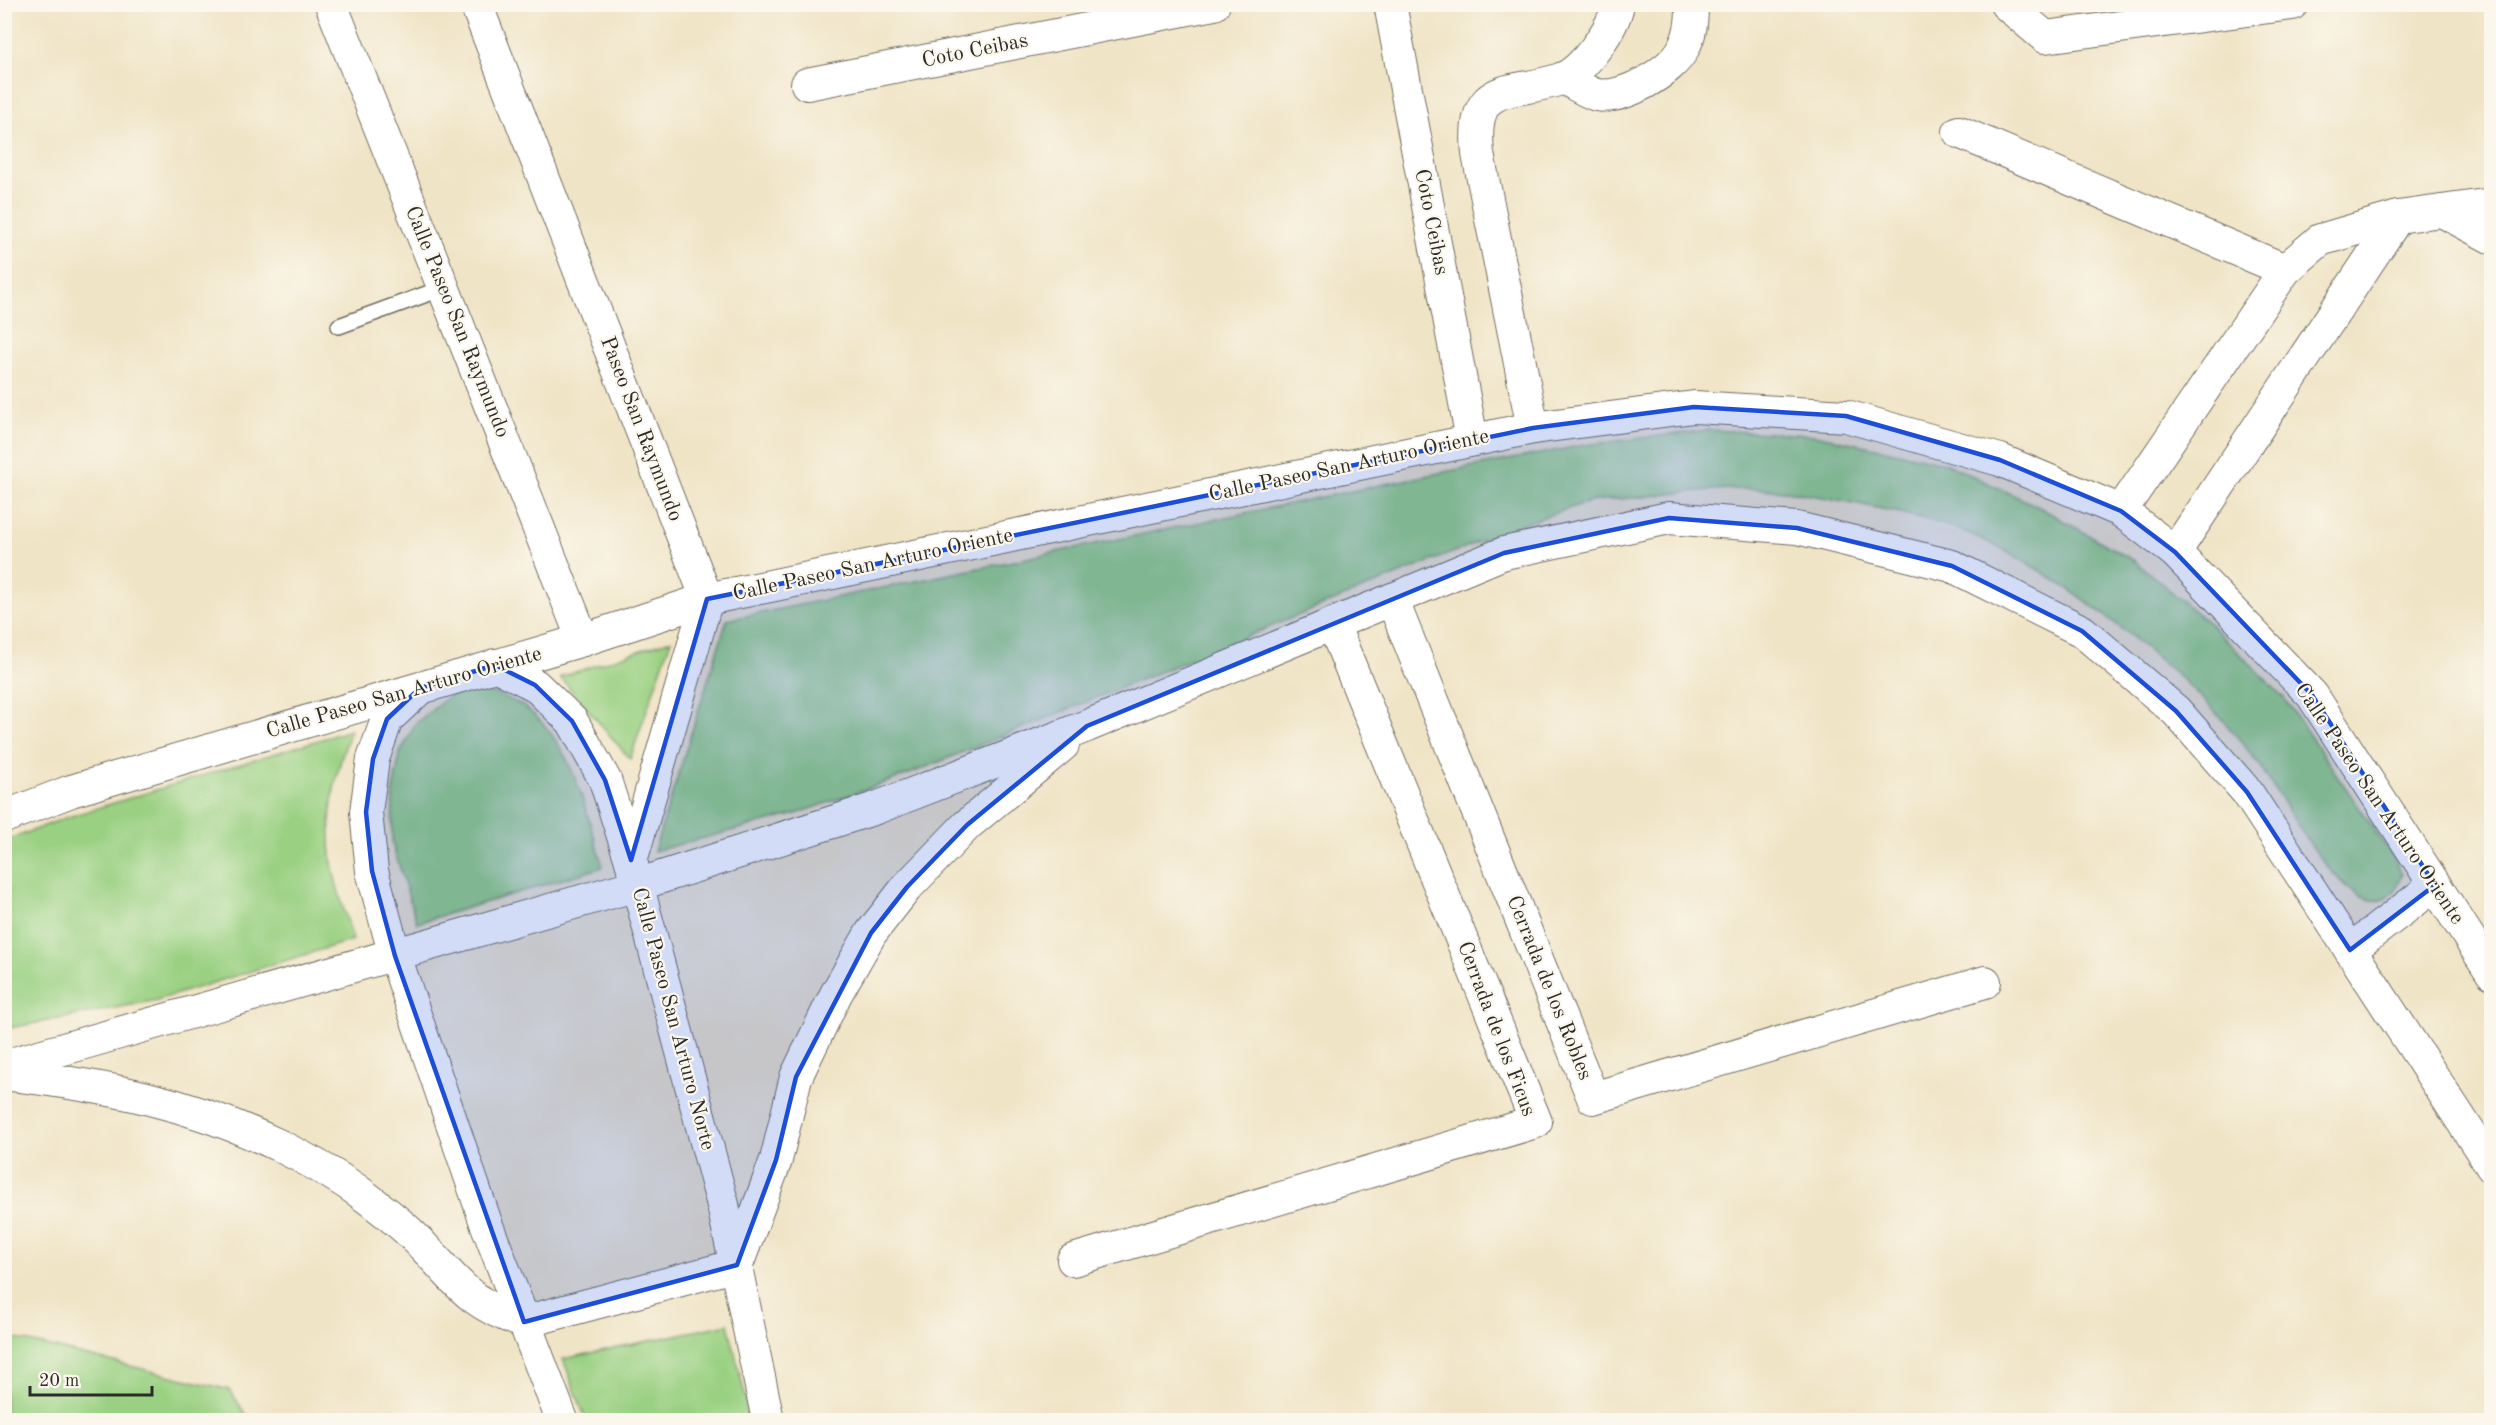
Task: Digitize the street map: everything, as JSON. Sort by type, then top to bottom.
[{"type":"street","name":"Calle Paseo San Raymundo","points":[[331,4],[583,640]]},
{"type":"street","name":"Paseo San Raymundo","points":[[476,4],[707,599]]},
{"type":"street","name":"Coto Ceibas","points":[[807,84],[1214,4]]},
{"type":"street","name":"Coto Ceibas","points":[[1390,4],[1472,440]]},
{"type":"street","points":[[1533,428],[1478,154],[1476,127],[1481,109],[1493,95],[1563,78],[1606,37],[1616,19],[1618,4]]},
{"type":"street","points":[[1563,78],[1597,95],[1624,93],[1647,82],[1682,51],[1691,29],[1692,4]]},
{"type":"street","points":[[2006,4],[2045,37],[2126,16],[2292,4]]},
{"type":"street","points":[[1959,132],[2285,270]]},
{"type":"street","points":[[2121,511],[2285,270],[2320,240],[2398,218],[2492,204]]},
{"type":"street","points":[[2442,211],[2492,238]]},
{"type":"street","points":[[2175,552],[2398,218]]},
{"type":"street","name":"Calle Paseo San Arturo Oriente","points":[[4,817],[71,791],[583,640],[707,599],[1533,428],[1694,407],[1846,416],[2000,460],[2121,511],[2175,552],[2312,695],[2492,973]]},
{"type":"street","points":[[4,1066],[395,956],[634,873],[876,808],[1087,726],[1504,553],[1669,518],[1797,528],[1952,566],[2082,631],[2176,711],[2247,792],[2492,1167]]},
{"type":"street","points":[[634,873],[707,599]]},
{"type":"street","name":"Cerrada de los Robles","points":[[1392,599],[1593,1098],[1984,982]]},
{"type":"street","name":"Cerrada de los Ficus","points":[[1073,1260],[1536,1122],[1333,624]]},
{"type":"street","name":"Calle Paseo San Arturo Norte","points":[[495,665],[535,685],[572,721],[605,780],[634,873],[723,1205],[768,1420]]},
{"type":"street","points":[[420,688],[387,719],[373,759],[366,812],[372,871],[395,956],[486,1223],[562,1420]]},
{"type":"street","points":[[4,1074],[90,1084],[157,1098],[213,1115],[258,1135],[307,1160],[360,1192],[409,1232],[463,1291],[498,1314],[524,1322],[737,1265],[776,1160],[796,1077],[836,994],[871,933],[907,887],[967,825],[1087,726]]},
{"type":"street","points":[[2350,950],[2435,885]]},
{"type":"lane","points":[[339,326],[443,288]]},
{"type":"highlighted area","points":[[1694,407],[1846,416],[2000,460],[2121,511],[2175,552],[2312,695],[2435,885],[2350,950],[2247,792],[2176,711],[2082,631],[1952,566],[1797,528],[1669,518],[1504,553],[1087,726],[967,825],[907,887],[871,933],[796,1077],[776,1160],[737,1265],[524,1322],[395,956],[372,871],[366,812],[373,759],[387,719],[420,688],[495,665],[535,685],[572,721],[605,780],[631,860],[707,599],[1533,428]]},
{"type":"green space","points":[[1709,430],[1815,435],[1945,463],[2039,507],[2135,561],[2211,625],[2284,698],[2393,857],[2402,874],[2394,892],[2385,899],[2372,900],[2351,890],[2321,858],[2257,762],[2209,706],[2182,679],[2134,638],[2047,575],[1977,537],[1946,525],[1834,499],[1760,489],[1727,489],[1596,501],[1573,507],[1520,525],[909,774],[796,814],[654,851],[727,620],[1434,474],[1585,445]]},
{"type":"green space","points":[[671,640],[630,759],[560,677]]},
{"type":"green space","points":[[488,691],[522,705],[542,723],[556,741],[567,760],[584,802],[603,867],[417,923],[392,843],[393,790],[400,753],[416,723],[452,694]]},
{"type":"green space","points":[[351,730],[336,778],[331,812],[330,846],[334,872],[353,940],[157,1000],[5,1029],[5,841],[65,818]]},
{"type":"green space","points":[[728,1324],[751,1420],[586,1420],[563,1359]]},
{"type":"green space","points":[[5,1336],[230,1390],[249,1420],[5,1420]]}]
